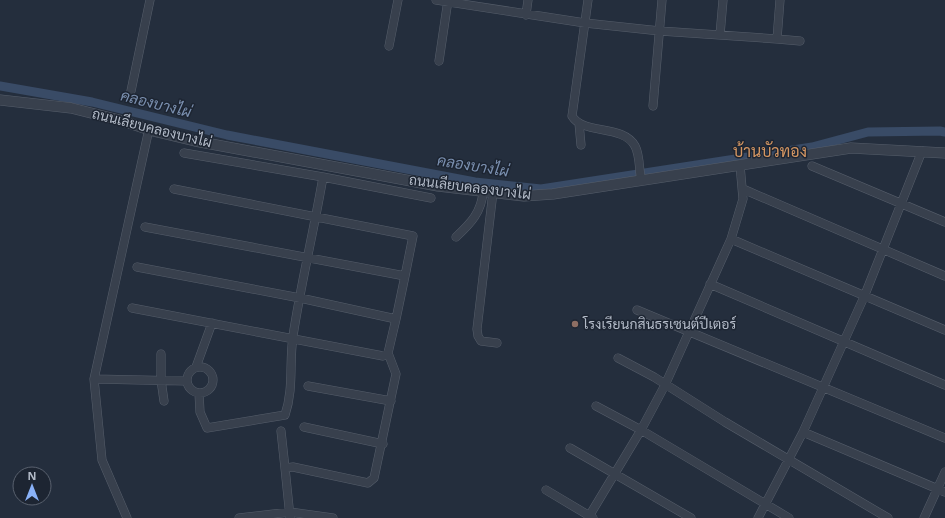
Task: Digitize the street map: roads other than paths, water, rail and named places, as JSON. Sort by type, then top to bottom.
[{"type":"street","points":[[130,91],[150,0]]},
{"type":"street","points":[[389,46],[398,0]]},
{"type":"street","points":[[436,0],[584,23],[660,31],[800,41]]},
{"type":"street","points":[[526,15],[528,0]]},
{"type":"street","points":[[588,0],[572,112],[573,119],[579,123],[627,137],[636,147],[641,177]]},
{"type":"street","points":[[653,106],[662,0]]},
{"type":"street","points":[[720,35],[723,0]]},
{"type":"street","points":[[777,39],[780,0]]},
{"type":"street","points":[[439,62],[448,1]]},
{"type":"street","name":"ถนนเลียบคลองบางไผ่","points":[[0,100],[71,108],[195,140],[431,184],[537,196],[641,177],[740,165],[851,148],[945,153]]},
{"type":"street","points":[[579,123],[581,145]]},
{"type":"street","points":[[127,518],[102,460],[94,379],[148,129]]},
{"type":"street","points":[[758,518],[790,460],[864,297],[884,250],[922,151]]},
{"type":"street","points":[[184,153],[323,177],[431,198]]},
{"type":"street","points":[[546,490],[590,517],[641,430],[665,385],[731,239],[743,199],[740,165]]},
{"type":"street","points":[[812,166],[945,222]]},
{"type":"street","points":[[198,393],[200,412],[207,428],[285,415],[290,398],[293,339],[323,177]]},
{"type":"street","points":[[174,189],[413,236],[388,353],[396,374],[374,478],[368,483],[292,467],[285,468]]},
{"type":"street","points":[[743,189],[945,276]]},
{"type":"street","points":[[456,237],[468,226],[478,212],[483,191]]},
{"type":"street","points":[[494,192],[478,336],[481,341],[497,344]]},
{"type":"street","points":[[146,227],[405,276]]},
{"type":"street","points":[[731,239],[864,297],[945,330]]},
{"type":"street","points":[[137,267],[300,298],[396,319]]},
{"type":"street","points":[[710,284],[843,342],[945,384]]},
{"type":"street","points":[[132,308],[383,356],[388,353]]},
{"type":"street","points":[[637,310],[945,438]]},
{"type":"street","points":[[196,367],[208,369],[213,380],[211,388],[207,391],[198,393],[190,389],[187,381],[190,372],[196,367],[212,323]]},
{"type":"street","points":[[161,354],[161,380],[164,401]]},
{"type":"street","points":[[618,358],[654,377],[888,518]]},
{"type":"street","points":[[94,379],[187,381]]},
{"type":"street","points":[[308,386],[391,401]]},
{"type":"street","points":[[596,406],[641,430],[789,518]]},
{"type":"street","points":[[304,427],[382,444]]},
{"type":"street","points":[[281,430],[290,515]]},
{"type":"street","points":[[803,432],[941,490]]},
{"type":"street","points":[[570,448],[691,518]]},
{"type":"street","points":[[924,518],[941,490],[945,472]]},
{"type":"street","points":[[239,518],[290,515],[333,518]]},
{"type":"waterway","name":"คลองบางไผ่","points":[[0,86],[92,102],[227,135],[475,182],[541,189],[812,147],[868,132],[945,132]]},
{"type":"place","name":"โรงเรียนกสินธรเซนต์ปีเตอร์","points":[[575,324]]},
{"type":"district","name":"บ้านบัวทอง","points":[[770,151]]}]
